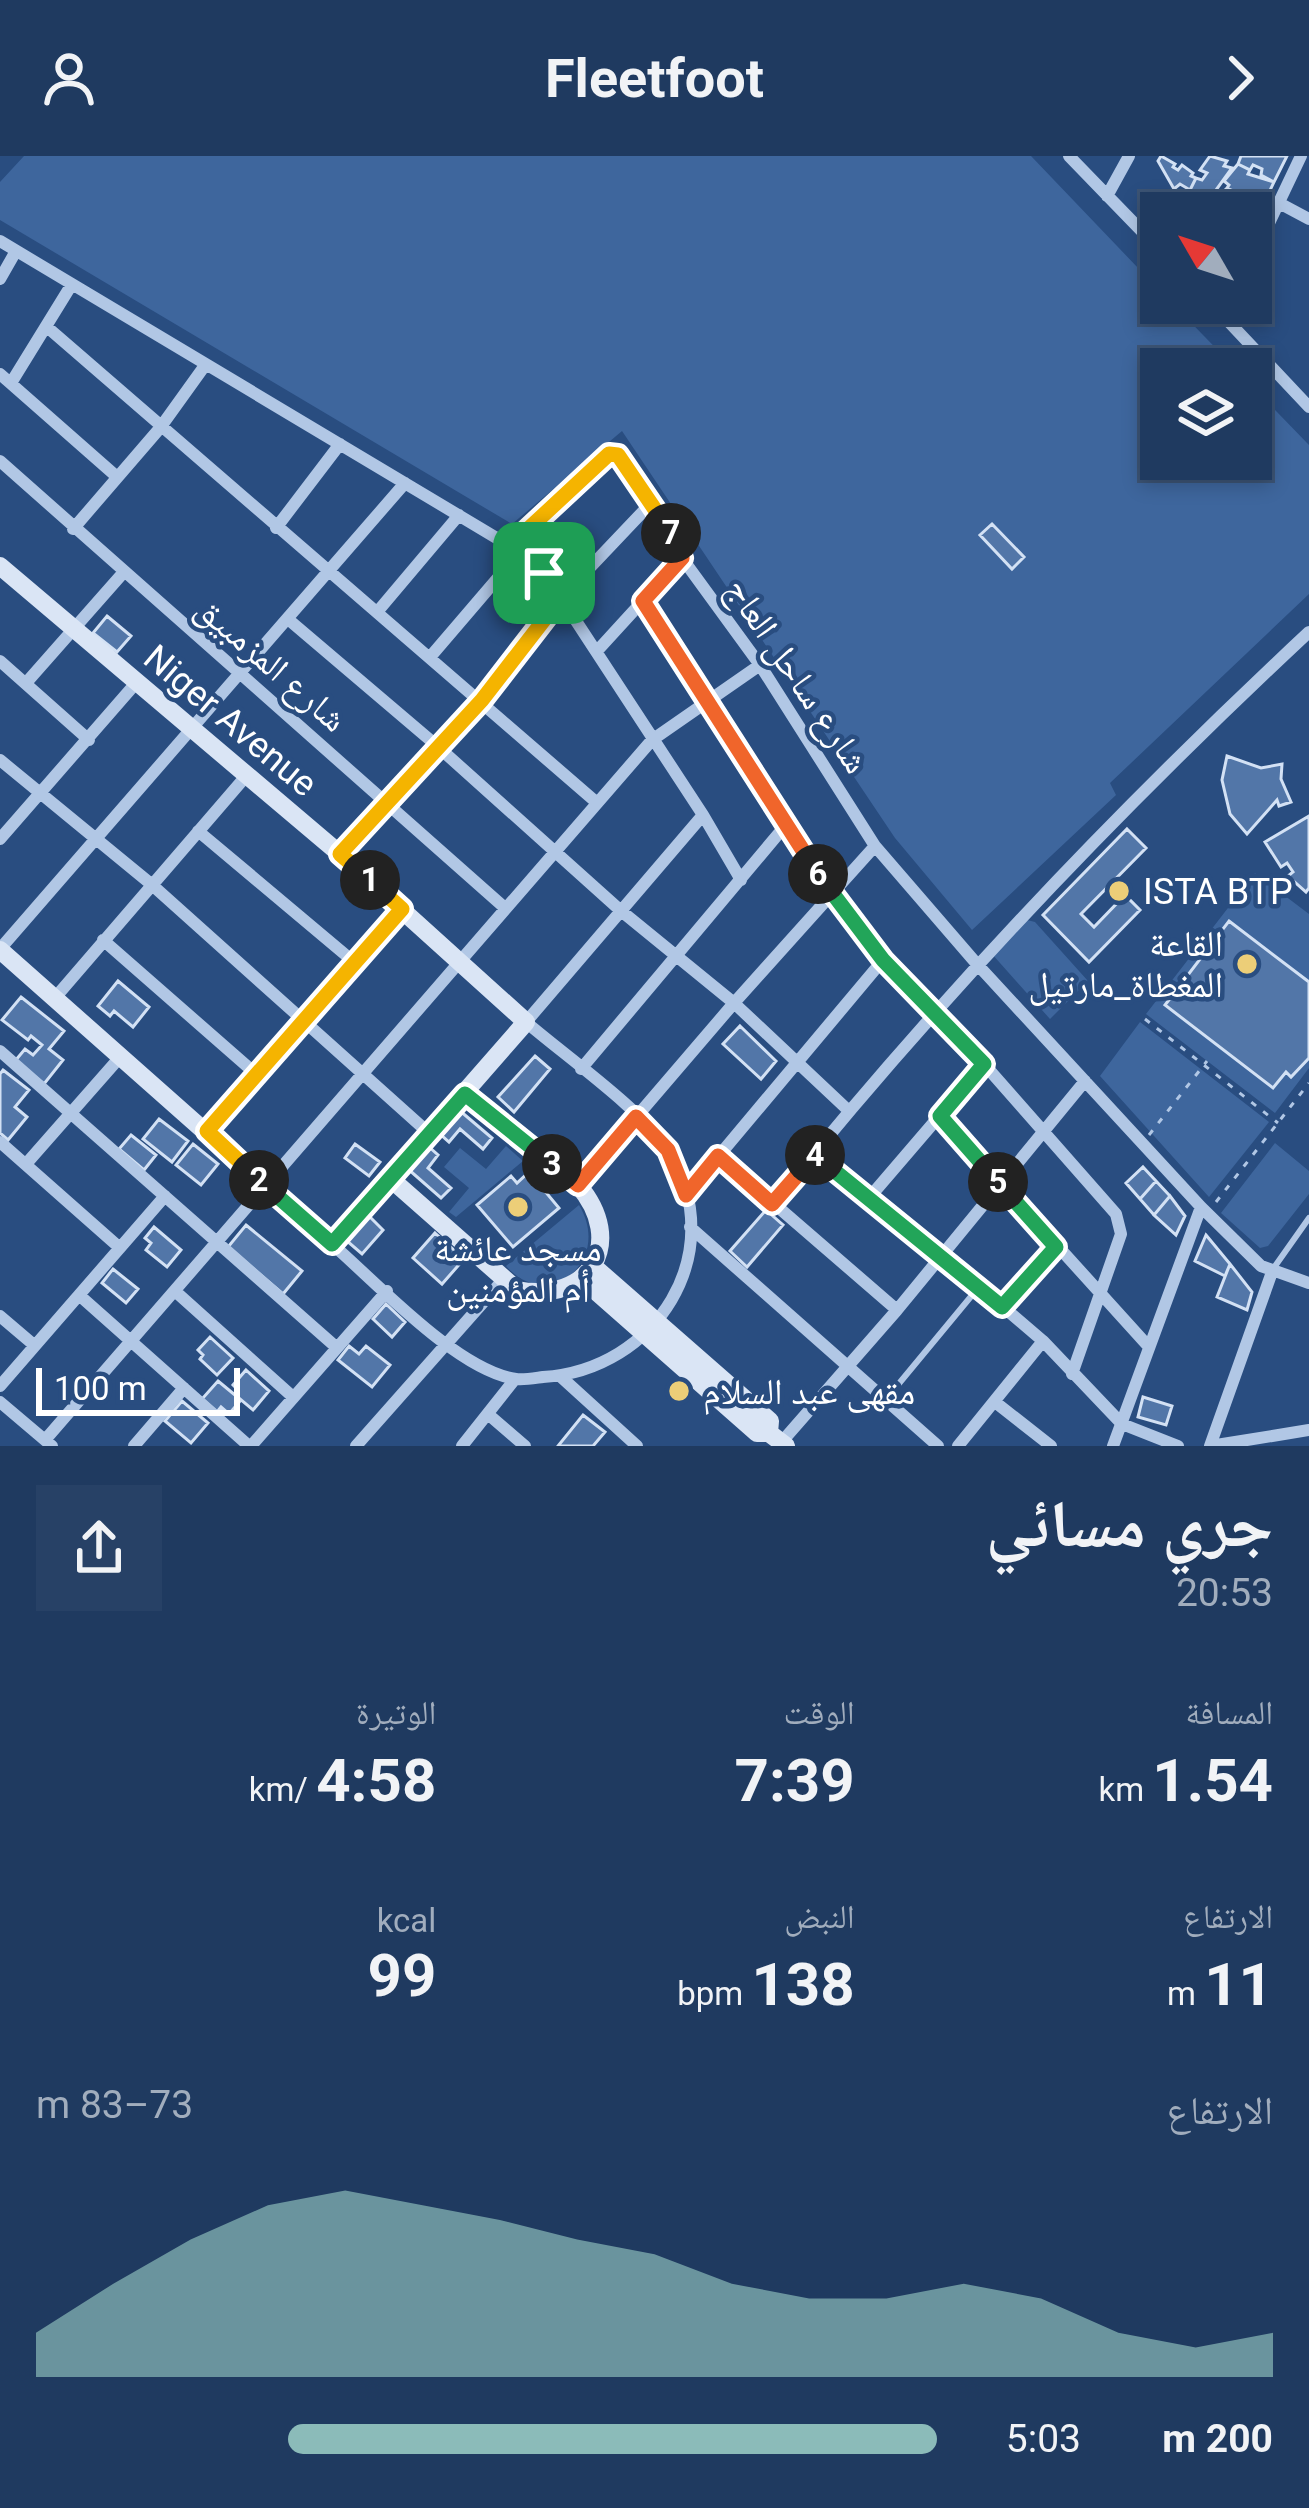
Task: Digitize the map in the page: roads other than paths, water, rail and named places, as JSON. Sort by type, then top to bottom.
[{"type":"street","points":[[1069,156],[1140,230]]},
{"type":"street","points":[[1107,196],[1129,156]]},
{"type":"street","points":[[1272,218],[1301,156]]},
{"type":"street","points":[[1279,203],[1309,219]]},
{"type":"street","points":[[0,241],[533,558],[703,814],[741,880]]},
{"type":"street","points":[[0,279],[16,250]]},
{"type":"street","points":[[72,284],[47,327],[5,378],[116,476]]},
{"type":"street","points":[[1240,324],[1309,407]]},
{"type":"street","points":[[47,327],[596,802]]},
{"type":"street","points":[[73,529],[160,428],[206,364]]},
{"type":"street","points":[[276,528],[340,444]]},
{"type":"street","name":"شارع ساحل العاج","points":[[515,549],[609,454],[618,455],[653,501],[682,558],[760,665],[875,846],[1204,1210],[1261,1266],[1309,1283]]},
{"type":"street","name":"شارع المزمبيق","points":[[0,461],[505,908]]},
{"type":"street","points":[[406,483],[0,950],[446,1344],[476,1365],[515,1379],[594,1370],[651,1329],[673,1297],[687,1260],[690,1227],[686,1195],[668,1150],[526,1022]]},
{"type":"street","points":[[340,854],[482,700],[561,598],[653,501]]},
{"type":"street","points":[[378,611],[458,514]]},
{"type":"street","points":[[431,656],[515,549]]},
{"type":"street","points":[[597,651],[682,558]]},
{"type":"street","name":"Niger Avenue","points":[[0,566],[340,854],[526,1022]]},
{"type":"street","points":[[26,683],[124,573]]},
{"type":"street","points":[[643,601],[832,895],[883,960],[984,1064],[1121,1224],[1072,1374]]},
{"type":"street","points":[[289,620],[620,910],[734,1003],[849,1111]]},
{"type":"street","points":[[772,1204],[976,963],[1192,741],[1309,632]]},
{"type":"street","points":[[0,661],[89,740]]},
{"type":"street","points":[[0,1402],[48,1443],[652,740],[760,665]]},
{"type":"street","points":[[0,839],[136,683]]},
{"type":"street","points":[[0,760],[151,884],[431,1135]]},
{"type":"street","points":[[54,999],[247,775]]},
{"type":"street","points":[[332,1244],[431,1135],[703,814]]},
{"type":"street","points":[[581,1069],[785,826]]},
{"type":"street","points":[[198,831],[354,962]]},
{"type":"street","points":[[578,1185],[875,846]]},
{"type":"street","points":[[207,1131],[402,909]]},
{"type":"street","points":[[103,940],[256,1074]]},
{"type":"street","points":[[686,1195],[883,960]]},
{"type":"street","points":[[0,1052],[336,1347]]},
{"type":"street","points":[[26,1164],[121,1056]]},
{"type":"street","points":[[869,1198],[984,1064]]},
{"type":"street","points":[[588,1273],[757,1433],[779,1442],[897,1310],[1085,1081]]},
{"type":"street","points":[[391,1179],[517,1290],[563,1291],[588,1273],[600,1247],[592,1202],[578,1185],[465,1094]]},
{"type":"street","points":[[940,1116],[1149,1348]]},
{"type":"street","points":[[0,1142],[120,1247]]},
{"type":"street","points":[[813,1154],[940,1253],[1042,1341],[1122,1424],[1178,1446]]},
{"type":"street","points":[[718,1156],[897,1310]]},
{"type":"street","points":[[0,1386],[165,1196]]},
{"type":"street","points":[[1113,1446],[1204,1210]]},
{"type":"street","points":[[690,1227],[938,1446]]},
{"type":"street","points":[[1272,1272],[1210,1446],[1309,1430]]},
{"type":"street","points":[[356,1446],[503,1280]]},
{"type":"street","points":[[176,1292],[293,1397]]},
{"type":"street","points":[[79,1295],[250,1446],[387,1292]]},
{"type":"street","points":[[0,1316],[34,1346]]},
{"type":"street","points":[[958,1446],[1042,1341]]},
{"type":"street","points":[[560,1376],[637,1446]]},
{"type":"street","points":[[462,1446],[515,1379]]},
{"type":"street","points":[[143,1443],[184,1388]]},
{"type":"street","points":[[995,1402],[1051,1446]]},
{"type":"street","points":[[489,1415],[525,1446]]},
{"type":"lane","points":[[1272,1272],[1309,1218]]},
{"type":"lane","points":[[1002,1307],[1056,1247]]},
{"type":"lane","points":[[884,1400],[978,1288]]},
{"type":"place","name":"ISTA BTP","points":[[1119,891]]},
{"type":"place","name":"القاعة المغطاة_مارتيل","points":[[1247,964]]},
{"type":"place","name":"مسجد عائشة أم المؤمنين","points":[[518,1207]]},
{"type":"place","name":"مقهى عبد السلام","points":[[679,1391]]}]
